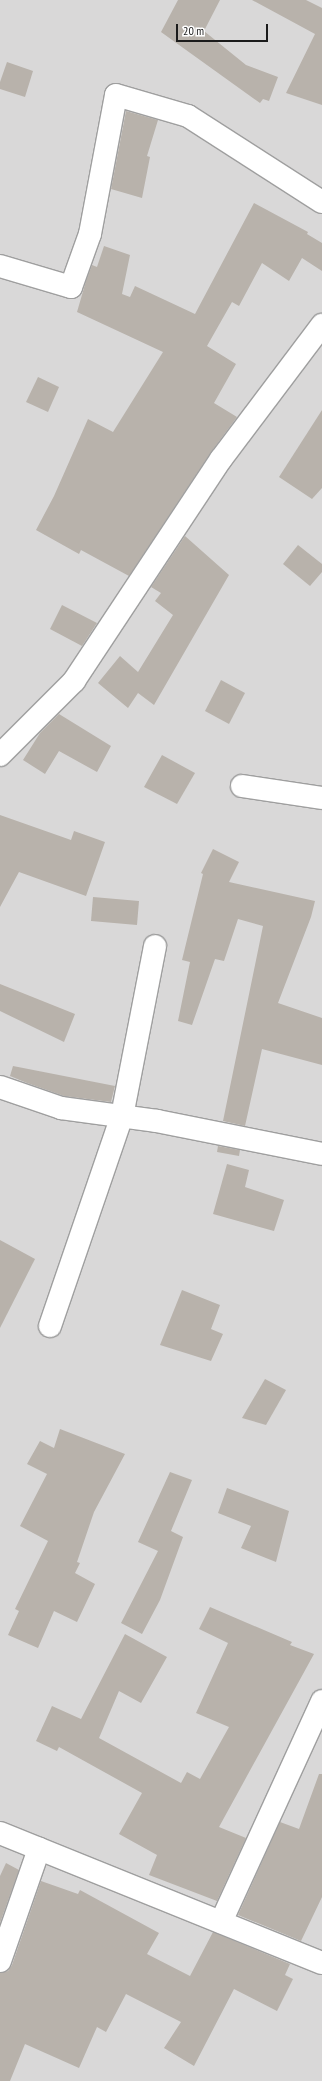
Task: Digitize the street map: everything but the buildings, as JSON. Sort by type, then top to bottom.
[{"type":"street","points":[[0,266],[71,287],[90,234],[116,95],[188,116],[322,202]]},
{"type":"street","points":[[0,755],[74,681],[221,459],[322,325]]},
{"type":"street","points":[[242,786],[322,798]]},
{"type":"street","points":[[50,1326],[122,1116],[155,946]]},
{"type":"street","points":[[0,1087],[61,1108],[157,1121],[322,1154]]},
{"type":"street","points":[[221,1922],[322,1701]]},
{"type":"street","points":[[0,1833],[322,1963]]},
{"type":"street","points":[[0,1961],[39,1849]]},
{"type":"shaded area","points":[[0,0],[322,0],[322,2081],[0,2081]]}]
